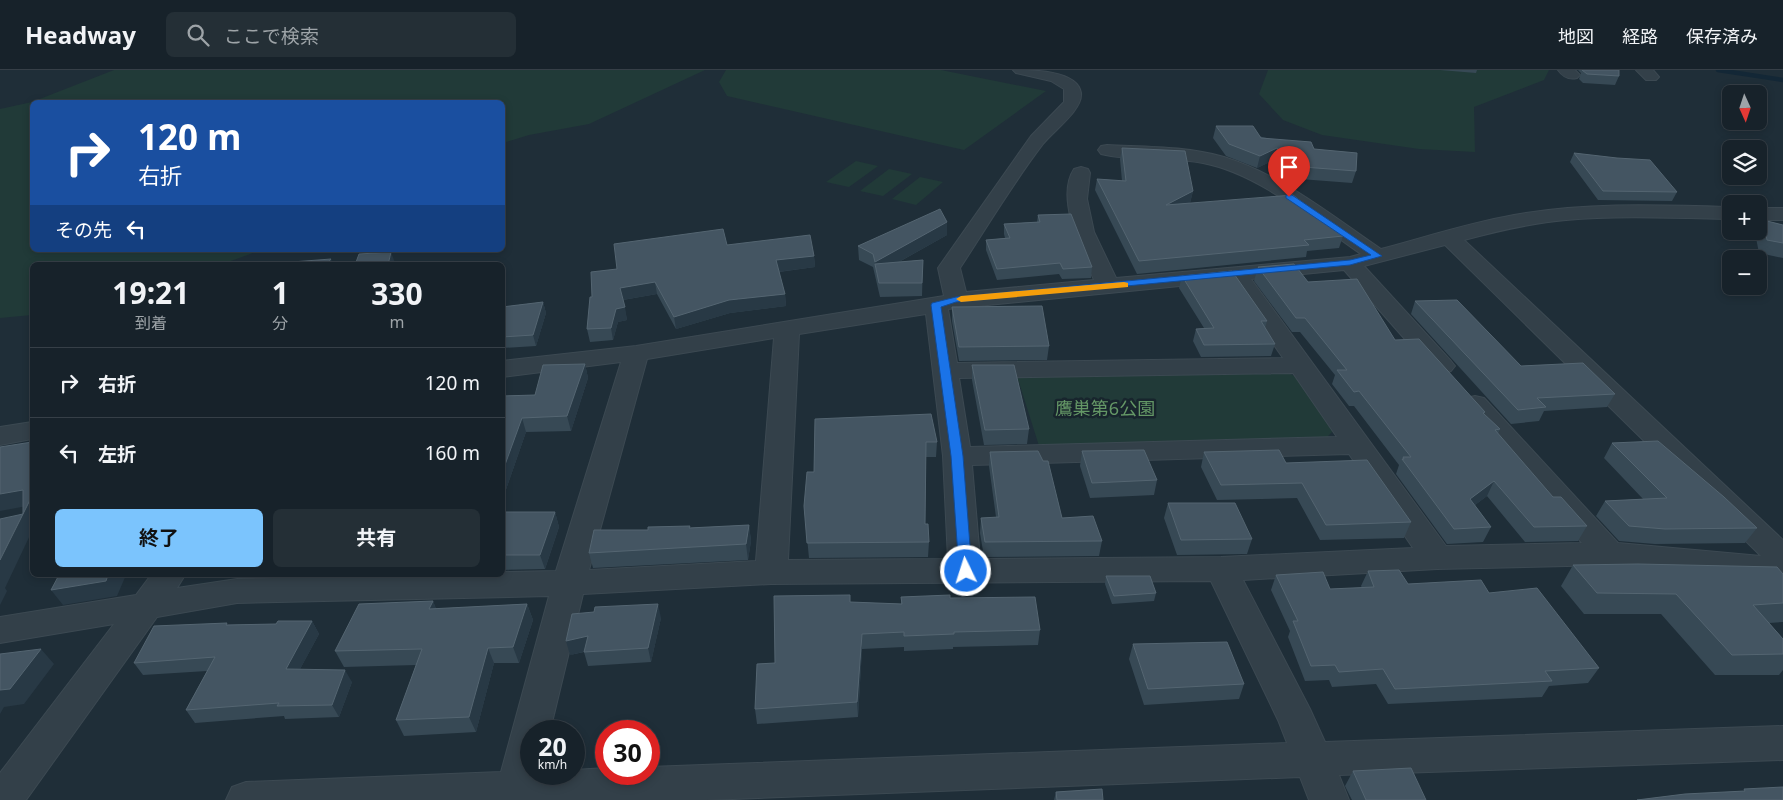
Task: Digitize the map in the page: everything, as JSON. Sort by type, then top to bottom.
[{"type":"street","points":[[966,571],[957,456],[945,371],[948,268],[1037,140],[1072,103],[1073,92],[1071,86],[1056,78],[1021,70]]},
{"type":"street","points":[[1107,150],[1216,161],[1247,172],[1289,197],[1378,256]]},
{"type":"street","points":[[1081,173],[1077,199],[1084,232],[1108,286]]},
{"type":"street","points":[[505,370],[636,353],[946,302],[1350,263],[1514,221],[1566,214],[1627,211],[1722,213]]},
{"type":"street","points":[[1767,214],[1783,214]]},
{"type":"street","points":[[1449,237],[1783,559]]},
{"type":"street","points":[[1350,263],[1609,554]]},
{"type":"street","points":[[1236,274],[1355,445],[1437,558]]},
{"type":"street","points":[[771,572],[787,329]]},
{"type":"street","points":[[514,795],[569,583],[636,353]]},
{"type":"street","points":[[945,371],[1300,365]]},
{"type":"street","points":[[0,436],[30,431]]},
{"type":"street","points":[[957,456],[1355,445]]},
{"type":"street","points":[[0,630],[237,591],[369,582],[569,583],[771,572],[1221,569],[1437,558],[1609,554],[1783,570]]},
{"type":"street","points":[[1221,569],[1297,720],[1329,800]]},
{"type":"street","points":[[3,800],[169,577]]},
{"type":"street","points":[[246,800],[514,795],[1313,759],[1783,743]]},
{"type":"green space","points":[[114,70],[705,70],[589,124],[529,135],[505,142],[505,100],[37,100]]},
{"type":"green space","points":[[726,70],[941,70],[1046,91],[964,150],[727,96],[719,82]]},
{"type":"green space","points":[[1268,70],[1549,70],[1544,80],[1474,107],[1475,152],[1419,149],[1322,135],[1283,120],[1259,94]]},
{"type":"green space","points":[[30,102],[30,252],[256,252],[228,262],[30,262],[30,315],[0,318],[0,109]]},
{"type":"green space","points":[[856,161],[878,166],[849,187],[826,182]]},
{"type":"green space","points":[[889,169],[912,174],[883,196],[860,191]]},
{"type":"green space","points":[[920,177],[943,182],[916,205],[892,199]]},
{"type":"green space","name":"鷹巣第6公園","points":[[1281,370],[1297,377],[1335,429],[1324,440],[1039,446],[1017,376]]},
{"type":"building","points":[[1582,70],[1619,70],[1619,76],[1587,74]]},
{"type":"building","points":[[1216,126],[1253,126],[1261,138],[1311,142],[1314,149],[1357,153],[1356,171],[1290,166],[1277,148],[1260,156],[1229,144]]},
{"type":"building","points":[[1122,148],[1185,151],[1193,191],[1166,205],[1293,195],[1343,236],[1304,240],[1309,245],[1139,261],[1097,179],[1126,181]]},
{"type":"building","points":[[1574,153],[1650,160],[1677,192],[1603,191]]},
{"type":"building","points":[[940,209],[947,222],[875,262],[873,254],[858,246]]},
{"type":"building","points":[[1071,214],[1092,267],[1063,269],[1060,263],[997,269],[986,240],[1010,238],[1004,224],[1040,222],[1038,215]]},
{"type":"building","points":[[1767,221],[1783,225],[1783,243],[1767,240]]},
{"type":"building","points":[[723,229],[727,245],[810,235],[814,256],[776,260],[785,294],[729,300],[674,317],[655,282],[620,288],[625,307],[616,309],[611,328],[587,329],[590,297],[592,297],[591,272],[617,269],[614,244]]},
{"type":"building","points":[[391,252],[389,262],[356,262],[359,254]]},
{"type":"building","points":[[331,259],[328,262],[292,262]]},
{"type":"building","points":[[923,260],[922,283],[879,283],[875,264]]},
{"type":"building","points":[[1294,264],[1308,282],[1357,279],[1395,340],[1419,339],[1485,412],[1483,413],[1500,429],[1495,430],[1553,497],[1561,497],[1587,526],[1534,527],[1494,481],[1470,499],[1491,527],[1454,529],[1402,459],[1404,459],[1403,457],[1411,457],[1359,391],[1354,392],[1337,370],[1347,370],[1305,318],[1296,318],[1258,267]]},
{"type":"building","points":[[1232,271],[1267,321],[1261,321],[1275,344],[1204,345],[1196,329],[1214,328],[1182,276]]},
{"type":"building","points":[[1457,300],[1521,366],[1583,363],[1615,394],[1537,398],[1546,407],[1518,410],[1415,301]]},
{"type":"building","points":[[543,302],[533,335],[505,337],[505,307]]},
{"type":"building","points":[[1042,306],[1049,346],[959,347],[952,307]]},
{"type":"building","points":[[585,364],[567,416],[522,418],[505,465],[505,396],[535,395],[543,365]]},
{"type":"building","points":[[972,365],[1014,365],[1029,429],[985,430]]},
{"type":"building","points":[[931,414],[937,442],[926,442],[925,524],[928,524],[929,542],[807,543],[804,506],[807,472],[814,472],[815,419]]},
{"type":"building","points":[[1658,441],[1724,497],[1757,528],[1665,529],[1629,526],[1605,501],[1667,498],[1612,443]]},
{"type":"building","points":[[30,442],[30,500],[23,514],[23,490],[0,494],[0,447]]},
{"type":"building","points":[[1144,450],[1157,480],[1092,483],[1082,451]]},
{"type":"building","points":[[1279,450],[1286,463],[1367,460],[1411,522],[1326,525],[1302,483],[1221,485],[1204,452]]},
{"type":"building","points":[[1038,451],[1043,461],[1048,461],[1062,518],[1093,516],[1102,541],[985,542],[981,518],[999,517],[990,452]]},
{"type":"building","points":[[1168,503],[1235,503],[1252,539],[1181,540]]},
{"type":"building","points":[[505,512],[555,512],[540,555],[505,555]]},
{"type":"building","points":[[23,514],[0,560],[0,519]]},
{"type":"building","points":[[749,525],[746,544],[589,553],[594,530],[648,530],[648,527],[690,526],[689,528]]},
{"type":"building","points":[[1638,564],[1777,567],[1783,574],[1783,603],[1753,605],[1783,639],[1783,654],[1732,655],[1676,594],[1597,593],[1573,565]]},
{"type":"building","points":[[1399,570],[1408,584],[1481,580],[1489,593],[1537,588],[1599,668],[1545,671],[1552,681],[1395,689],[1383,669],[1339,672],[1335,665],[1311,666],[1293,621],[1298,621],[1276,575],[1323,572],[1330,589],[1374,587],[1368,571]]},
{"type":"building","points":[[1106,576],[1150,576],[1156,593],[1114,596]]},
{"type":"building","points":[[58,577],[107,577],[106,581],[51,590]]},
{"type":"building","points":[[850,595],[850,602],[902,604],[901,597],[950,595],[950,598],[1035,597],[1040,630],[954,632],[954,634],[904,636],[904,632],[862,634],[857,702],[755,709],[757,664],[775,663],[774,596]]},
{"type":"building","points":[[433,601],[429,609],[527,604],[513,647],[488,648],[469,717],[396,720],[422,649],[335,651],[359,604]]},
{"type":"building","points":[[658,604],[648,648],[584,652],[588,636],[566,641],[572,614],[594,612],[595,607]]},
{"type":"building","points":[[278,621],[312,621],[286,669],[345,670],[332,705],[277,706],[279,703],[186,710],[215,657],[134,663],[154,626],[227,623],[226,625],[276,624]]},
{"type":"building","points":[[1227,642],[1244,684],[1148,689],[1133,644]]},
{"type":"building","points":[[41,649],[10,689],[0,690],[0,654]]},
{"type":"building","points":[[1411,768],[1426,800],[1366,800],[1353,771]]},
{"type":"building","points":[[1783,787],[1783,800],[1637,800],[1685,794]]},
{"type":"building","points":[[1102,789],[1103,800],[1057,800],[1056,792]]},
{"type":"waterway","points":[[1718,70],[1783,80]]},
{"type":"slow traffic","points":[[961,299],[1124,285]]},
{"type":"route","points":[[966,571],[957,456],[936,305],[956,300],[1350,263],[1378,256],[1289,197]]}]
